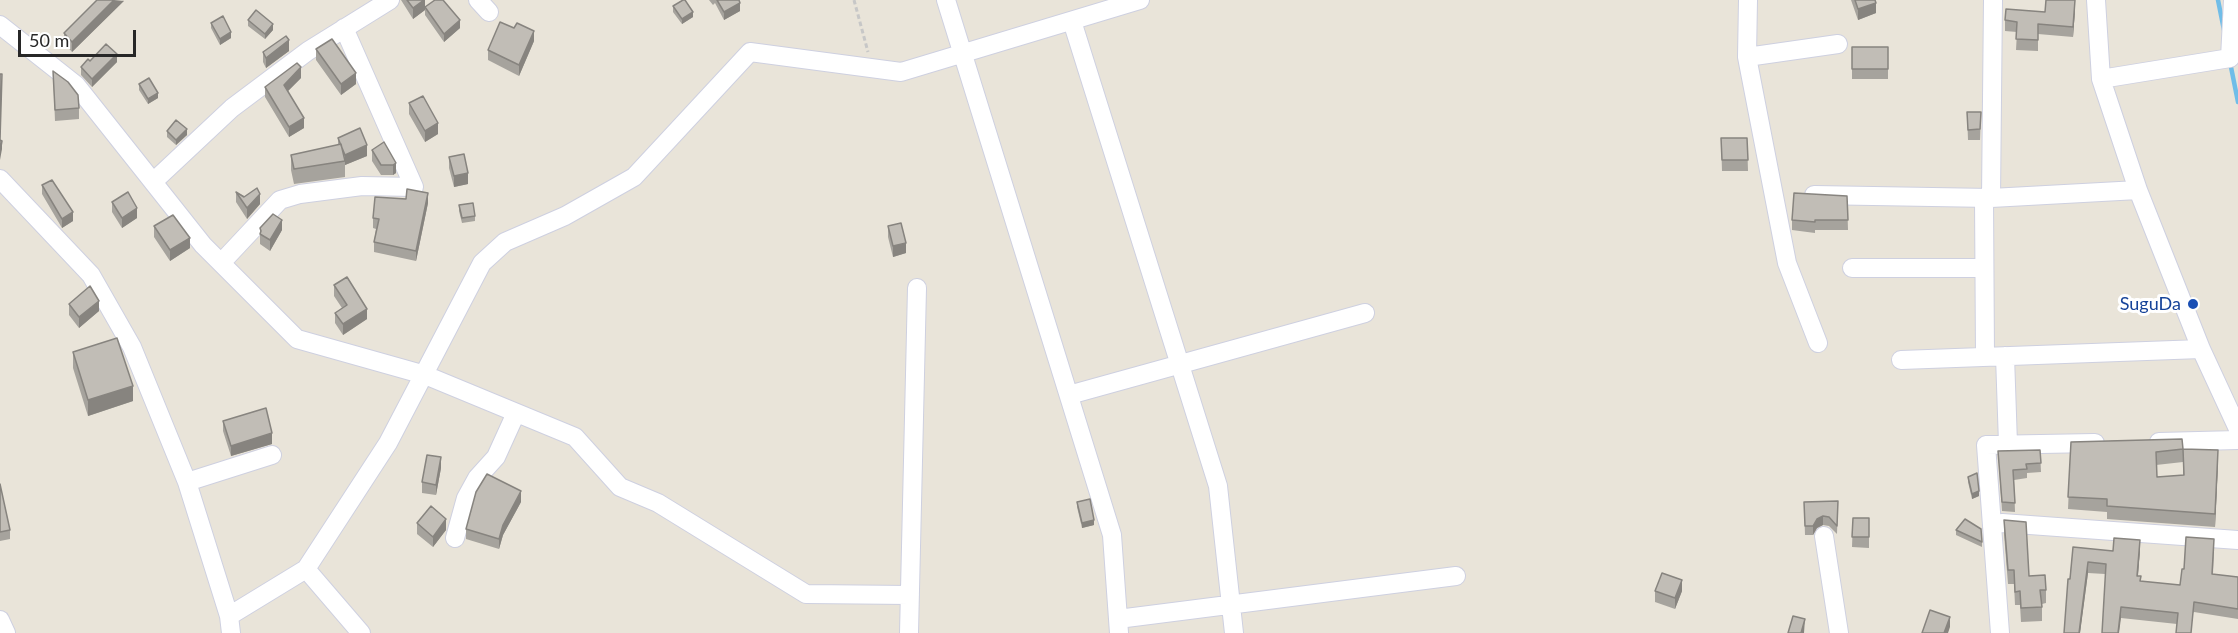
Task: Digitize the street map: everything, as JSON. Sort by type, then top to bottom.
[{"type":"street","points":[[153,182],[232,108],[308,51],[390,0]]},
{"type":"street","points":[[946,0],[1112,535],[1119,626],[1231,604],[1456,576]]},
{"type":"street","points":[[0,179],[91,275],[132,347],[187,482],[230,624],[306,569],[388,443],[482,263],[505,242],[565,216],[634,177],[750,52],[901,72],[1140,0]]},
{"type":"street","points":[[1748,0],[1747,57],[1787,263],[1818,343]]},
{"type":"street","points":[[1985,357],[1984,268],[1993,0]]},
{"type":"street","points":[[2096,0],[2101,79],[2138,190],[2201,349],[2238,429]]},
{"type":"street","points":[[2101,79],[2230,58],[2234,45],[2233,0]]},
{"type":"street","points":[[1072,21],[1218,486],[1234,633]]},
{"type":"street","points":[[0,25],[76,85],[203,245],[297,339],[425,375],[575,436],[620,487],[658,503],[806,594],[910,595]]},
{"type":"street","points":[[221,263],[280,200],[300,194],[362,186],[414,187],[344,28]]},
{"type":"street","points":[[1747,57],[1838,44]]},
{"type":"street","points":[[1814,195],[1987,198],[2138,190]]},
{"type":"street","points":[[1852,268],[1984,268]]},
{"type":"street","points":[[909,633],[917,288]]},
{"type":"street","points":[[1069,395],[1365,313]]},
{"type":"street","points":[[1901,360],[2201,349]]},
{"type":"street","points":[[2005,356],[2008,444]]},
{"type":"street","points":[[455,538],[466,498],[477,478],[496,457],[516,412]]},
{"type":"street","points":[[2146,442],[2238,440]]},
{"type":"street","points":[[2000,633],[1986,445],[2111,442]]},
{"type":"street","points":[[187,482],[272,455]]},
{"type":"street","points":[[1992,522],[2238,540]]},
{"type":"street","points":[[1824,536],[1839,633]]},
{"type":"street","points":[[306,569],[361,633]]},
{"type":"street","points":[[0,620],[6,633]]},
{"type":"path","points":[[854,0],[872,68]]},
{"type":"building","points":[[97,0],[114,0],[72,42],[64,33]]},
{"type":"building","points":[[407,0],[424,0],[413,8]]},
{"type":"building","points":[[435,0],[443,0],[460,20],[444,34],[425,7]]},
{"type":"building","points":[[683,0],[693,12],[682,19],[673,6]]},
{"type":"building","points":[[717,0],[739,0],[740,3],[724,12]]},
{"type":"building","points":[[1855,0],[1875,0],[1876,3],[1858,9]]},
{"type":"building","points":[[2046,0],[2075,0],[2073,27],[2038,24],[2038,40],[2016,39],[2017,22],[2005,20],[2006,9],[2045,12]]},
{"type":"building","points":[[256,10],[273,24],[265,34],[248,20]]},
{"type":"building","points":[[223,16],[231,32],[220,39],[211,23]]},
{"type":"building","points":[[500,22],[514,28],[517,23],[534,31],[519,65],[488,50]]},
{"type":"building","points":[[286,36],[289,40],[266,58],[263,52]]},
{"type":"building","points":[[332,39],[356,73],[341,84],[316,49]]},
{"type":"building","points":[[106,44],[117,54],[92,79],[81,67]]},
{"type":"building","points":[[1852,47],[1888,47],[1888,69],[1852,69]]},
{"type":"building","points":[[297,63],[301,67],[284,85],[304,118],[289,127],[265,87]]},
{"type":"building","points":[[53,71],[68,82],[78,95],[79,108],[55,110]]},
{"type":"building","points":[[0,74],[2,74],[0,140]]},
{"type":"building","points":[[149,78],[158,93],[148,99],[139,84]]},
{"type":"building","points":[[423,96],[438,123],[425,131],[409,103]]},
{"type":"building","points":[[1967,112],[1981,112],[1980,129],[1968,130]]},
{"type":"building","points":[[176,120],[187,129],[176,140],[167,131]]},
{"type":"building","points":[[360,128],[367,145],[345,155],[338,138]]},
{"type":"building","points":[[1721,138],[1747,138],[1748,160],[1722,160]]},
{"type":"building","points":[[384,142],[396,163],[393,165],[381,165],[372,150]]},
{"type":"building","points":[[341,144],[345,161],[294,169],[291,155]]},
{"type":"building","points":[[464,154],[468,173],[454,176],[449,157]]},
{"type":"building","points":[[52,180],[73,212],[62,219],[42,185]]},
{"type":"building","points":[[257,188],[260,194],[247,208],[236,192],[244,197]]},
{"type":"building","points":[[407,189],[428,193],[416,251],[374,242],[379,219],[373,218],[375,197],[406,199]]},
{"type":"building","points":[[128,192],[137,208],[122,218],[112,202]]},
{"type":"building","points":[[1794,193],[1847,196],[1848,220],[1815,220],[1815,222],[1792,220]]},
{"type":"building","points":[[473,203],[475,216],[462,218],[459,205]]},
{"type":"building","points":[[273,214],[282,220],[270,240],[260,234],[260,228]]},
{"type":"building","points":[[173,215],[190,238],[170,250],[154,226]]},
{"type":"building","points":[[901,223],[906,243],[893,246],[888,226]]},
{"type":"building","points":[[347,277],[367,309],[343,324],[335,313],[347,305],[334,285]]},
{"type":"building","points":[[90,286],[99,301],[79,317],[69,304]]},
{"type":"building","points":[[117,338],[133,386],[88,400],[73,352]]},
{"type":"building","points":[[266,408],[272,433],[231,446],[223,421]]},
{"type":"building","points":[[2182,439],[2183,449],[2218,450],[2215,514],[2107,506],[2107,499],[2068,497],[2071,442]],"holes":[[[2183,449],[2184,475],[2157,477],[2156,452]]]},
{"type":"building","points":[[2040,450],[2041,463],[2026,464],[2027,469],[2013,470],[2015,503],[2002,502],[1998,451]]},
{"type":"building","points":[[427,455],[441,457],[436,485],[422,482]]},
{"type":"building","points":[[1977,473],[1979,491],[1972,494],[1968,477]]},
{"type":"building","points":[[487,474],[521,491],[503,525],[499,539],[466,529],[476,492]]},
{"type":"building","points":[[0,484],[10,530],[0,532]]},
{"type":"building","points":[[1090,499],[1094,520],[1082,523],[1077,502]]},
{"type":"building","points":[[1838,501],[1837,526],[1829,517],[1823,516],[1817,519],[1813,526],[1805,526],[1804,502]]},
{"type":"building","points":[[431,506],[446,519],[433,537],[417,523]]},
{"type":"building","points":[[1853,518],[1869,518],[1869,537],[1852,537]]},
{"type":"building","points":[[1965,519],[1981,529],[1982,542],[1956,530]]},
{"type":"building","points":[[2004,520],[2026,522],[2029,576],[2045,575],[2046,590],[2040,590],[2042,607],[2021,608],[2020,591],[2015,592],[2014,570],[2008,570]]},
{"type":"building","points":[[2186,537],[2214,539],[2212,574],[2238,577],[2238,609],[2194,602],[2191,633],[2176,633],[2178,613],[2121,607],[2118,633],[2102,633],[2106,564],[2088,562],[2079,633],[2064,633],[2073,547],[2113,551],[2114,538],[2140,540],[2137,576],[2141,576],[2140,581],[2180,585],[2182,569],[2184,569]]},
{"type":"building","points":[[1662,573],[1682,580],[1675,598],[1655,591]]},
{"type":"building","points":[[1930,610],[1950,617],[1944,633],[1922,633]]},
{"type":"building","points":[[1793,616],[1805,619],[1801,633],[1788,633]]},
{"type":"waterway","points":[[2218,0],[2224,30]]},
{"type":"waterway","points":[[2230,62],[2238,102]]},
{"type":"place","name":"SuguDa","points":[[2193,304]]}]
